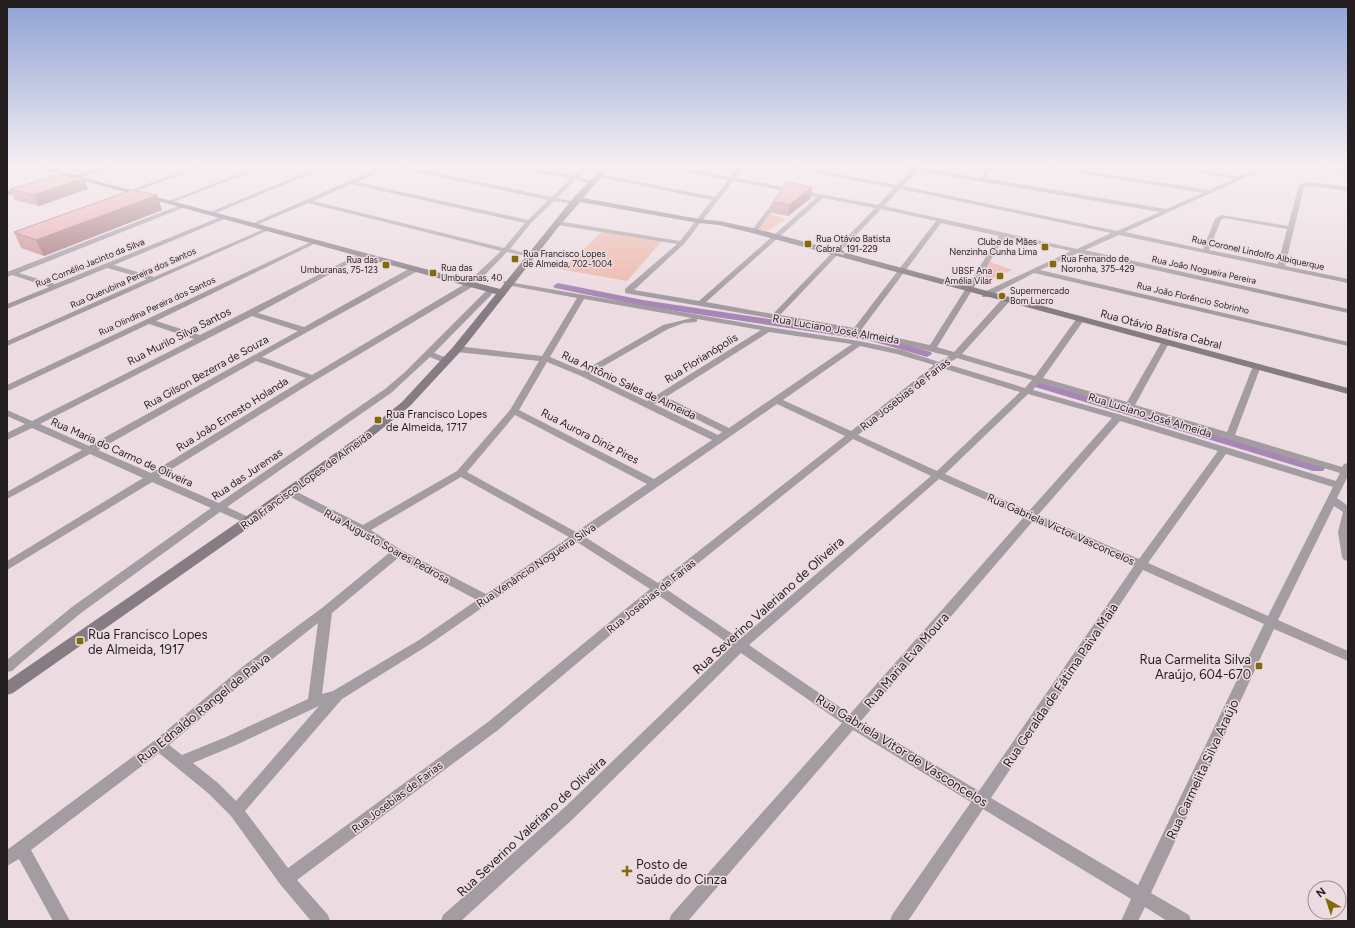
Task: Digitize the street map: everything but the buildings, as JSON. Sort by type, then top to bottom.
[{"type":"street","points":[[10,274],[172,210]]},
{"type":"street","points":[[200,210],[496,291]]},
{"type":"street","points":[[211,213],[218,210]]},
{"type":"street","points":[[252,225],[286,210]]},
{"type":"street","points":[[345,210],[530,256]]},
{"type":"street","points":[[477,210],[529,222]]},
{"type":"street","points":[[471,284],[506,250],[529,222],[541,210]]},
{"type":"street","name":"Rua Francisco Lopes de Almeida","points":[[7,689],[249,521],[369,434],[406,404],[457,349],[496,291],[508,283],[567,210]]},
{"type":"street","name":"Rua Otávio Batisra Cabral","points":[[633,210],[719,223],[754,231],[985,295],[1348,391]]},
{"type":"street","points":[[557,223],[682,243],[707,210]]},
{"type":"street","points":[[754,231],[769,210]]},
{"type":"street","points":[[701,303],[806,210]]},
{"type":"street","points":[[775,316],[877,210]]},
{"type":"street","name":"Rua João Nogueira Pereira","points":[[895,210],[1348,310]]},
{"type":"street","name":"Rua Coronel Lindolfo Albiquerque","points":[[1010,210],[1348,281]]},
{"type":"street","points":[[1164,210],[1168,211]]},
{"type":"street","points":[[1281,267],[1295,210]]},
{"type":"street","points":[[985,295],[1032,271],[1168,211]]},
{"type":"street","points":[[1205,252],[1220,217],[1226,216],[1290,228]]},
{"type":"street","name":"Rua Cornélio Jacinto da Silva","points":[[7,307],[225,217]]},
{"type":"street","points":[[856,331],[940,220]]},
{"type":"street","name":"Rua Querubina Pereira dos Santos","points":[[7,344],[268,229]]},
{"type":"street","points":[[932,348],[1003,235]]},
{"type":"street","name":"Rua Olindina Pereira dos Santos","points":[[7,388],[315,242]]},
{"type":"street","name":"Rua Luciano José Almeida","points":[[682,243],[628,291],[856,331],[932,348],[1347,470]]},
{"type":"street","name":"Rua Murilo Silva Santos","points":[[7,437],[361,255]]},
{"type":"street","points":[[108,266],[154,280]]},
{"type":"street","name":"Rua Gilson Bezerra de Souza","points":[[7,496],[415,269]]},
{"type":"street","name":"Rua João Florêncio Sobrinho","points":[[1032,271],[1348,344]]},
{"type":"street","points":[[10,274],[56,287]]},
{"type":"street","name":"Rua Luciano José Almeida","points":[[508,283],[768,329],[859,343],[900,352],[1338,485]]},
{"type":"street","name":"Rua João Ernesto Holanda","points":[[7,566],[151,479],[313,378],[471,284]]},
{"type":"street","name":"Rua das Juremas","points":[[7,667],[59,623],[219,508],[388,391],[496,291]]},
{"type":"street","points":[[363,530],[461,473],[514,411],[546,359],[581,297]]},
{"type":"street","name":"Rua Josebias de Farias","points":[[286,879],[493,726],[658,589],[941,364],[956,355],[1006,300]]},
{"type":"street","points":[[250,313],[306,330]]},
{"type":"street","points":[[584,374],[668,325],[684,320],[713,319]]},
{"type":"street","name":"Rua Severino Valeriano de Oliveira","points":[[449,921],[570,812],[740,646],[938,475],[1037,379],[1080,320]]},
{"type":"street","points":[[149,321],[200,338]]},
{"type":"street","name":"Rua Florianópolis","points":[[647,405],[768,329]]},
{"type":"street","name":"Rua Venâncio Nogueira Silva","points":[[236,811],[337,695],[423,643],[859,343]]},
{"type":"street","points":[[1130,406],[1166,343]]},
{"type":"street","name":"Rua Antônio Sales de Almeida","points":[[457,349],[546,359],[584,374],[718,440]]},
{"type":"street","points":[[428,354],[447,361]]},
{"type":"street","points":[[256,358],[313,378]]},
{"type":"street","points":[[1230,436],[1257,366]]},
{"type":"street","name":"Rua Antônio Sales de Almeida","points":[[659,397],[729,432]]},
{"type":"street","name":"Rua Gabriela Victor Vasconcelos","points":[[776,400],[938,475],[1348,656]]},
{"type":"street","name":"Rua Aurora Diniz Pires","points":[[514,411],[654,483]]},
{"type":"street","name":"Rua Maria do Carmo de Oliveira","points":[[7,413],[151,479],[249,521]]},
{"type":"street","name":"Rua Maria Eva Moura","points":[[677,921],[1033,516],[1118,417]]},
{"type":"street","name":"Rua Geralda de Fátima Paiva Maia","points":[[898,921],[1141,565],[1224,450]]},
{"type":"street","name":"Rua Carmelita Silva Araújo","points":[[1129,921],[1271,622],[1338,485],[1347,470]]},
{"type":"street","name":"Rua Gabriela Vitor de Vasconcelos","points":[[461,473],[577,537],[658,589],[852,722],[1183,921]]},
{"type":"street","name":"Rua Augusto Soares Pedrosa","points":[[289,492],[363,530],[397,553],[486,599]]},
{"type":"street","points":[[1331,499],[1348,511],[1343,532],[1348,558]]},
{"type":"street","name":"Rua Ednaldo Rangel de Paiva","points":[[7,859],[159,745],[251,668],[326,611],[397,553]]},
{"type":"street","points":[[314,702],[326,611]]},
{"type":"street","points":[[180,762],[314,702],[337,695]]},
{"type":"street","points":[[159,745],[213,788],[236,811],[286,879],[322,921]]},
{"type":"street","points":[[22,848],[62,921]]},
{"type":"shaded area","points":[[770,214],[786,219],[768,231],[758,229]]},
{"type":"shaded area","points":[[603,231],[662,241],[627,281],[559,269],[567,264]]},
{"type":"shaded area","points":[[988,261],[1013,270],[970,287]]},
{"type":"waterway","points":[[558,286],[643,303],[869,337],[927,354]]},
{"type":"waterway","points":[[1036,384],[1318,468]]},
{"type":"place","name":"Rua Otávio Batista Cabral, 191-229","points":[[808,244]]},
{"type":"place","name":"Clube de Mães Nenzinha Cunha Lima","points":[[1045,247]]},
{"type":"place","name":"Rua Francisco Lopes de Almeida, 702-1004","points":[[515,259]]},
{"type":"place","name":"Rua Fernando de Noronha, 375-429","points":[[1053,264]]},
{"type":"place","name":"Rua das Umburanas, 75-123","points":[[386,265]]},
{"type":"place","name":"Rua das Umburanas, 40","points":[[433,273]]},
{"type":"place","name":"UBSF Ana Amélia Vilar","points":[[1000,276]]},
{"type":"place","name":"Supermercado Bom Lucro","points":[[1002,296]]},
{"type":"place","name":"Rua Francisco Lopes de Almeida, 1717","points":[[378,420]]},
{"type":"place","name":"Rua Francisco Lopes de Almeida, 1917","points":[[80,641]]},
{"type":"place","name":"Rua Carmelita Silva Araújo, 604-670","points":[[1259,666]]},
{"type":"place","name":"Posto de Saúde do Cinza","points":[[627,871]]}]
